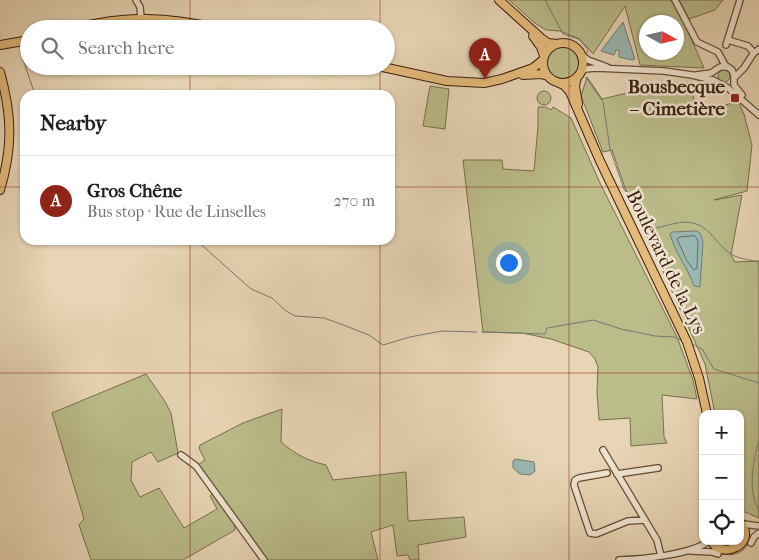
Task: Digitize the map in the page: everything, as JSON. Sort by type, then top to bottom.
[{"type":"main road","points":[[499,0],[538,43],[544,58],[544,69],[548,76]]},
{"type":"main road","points":[[114,20],[141,18],[176,20]]},
{"type":"main road","points":[[395,70],[436,80],[460,83],[488,83],[536,74],[548,76],[559,82],[568,82],[578,75],[582,64],[580,54],[572,45],[546,42],[517,18]]},
{"type":"main road","points":[[0,46],[20,42]]},
{"type":"main road","points":[[509,78],[533,68],[544,58],[549,49],[557,44]]},
{"type":"main road","points":[[0,72],[7,100],[10,130],[8,157],[0,190]]},
{"type":"main road","name":"Boulevard de la Lys","points":[[578,75],[575,84],[577,99],[585,127]]},
{"type":"main road","name":"Boulevard de la Lys","points":[[559,82],[569,91],[600,161],[687,342],[698,372],[706,410]]},
{"type":"main road","points":[[744,526],[749,531],[751,543],[747,552]]},
{"type":"main road","points":[[712,545],[722,556]]},
{"type":"street","points":[[136,0],[140,7],[141,18]]},
{"type":"street","points":[[675,0],[697,42],[720,55],[734,74],[736,89],[759,110]]},
{"type":"street","points":[[722,86],[729,85],[757,51],[748,46],[727,42],[740,0]]},
{"type":"street","points":[[580,54],[588,60],[619,69]]},
{"type":"street","points":[[716,82],[714,76],[720,55]]},
{"type":"street","points":[[692,75],[717,70],[722,66],[729,68],[740,67],[748,62]]},
{"type":"street","points":[[578,75],[589,68],[668,71],[692,75],[716,82],[730,90],[759,115]]},
{"type":"street","points":[[603,450],[658,540],[661,556]]},
{"type":"street","points":[[181,455],[196,466],[264,560]]},
{"type":"street","points":[[617,474],[658,468]]},
{"type":"street","points":[[607,473],[575,480],[574,484],[590,533],[596,534],[628,522],[645,520]]},
{"type":"street","points":[[744,524],[759,526]]},
{"type":"street","points":[[751,543],[759,533]]},
{"type":"street","points":[[620,560],[661,556],[704,545]]},
{"type":"street","points":[[681,552],[708,551],[722,556]]},
{"type":"green space","points":[[509,0],[671,0],[680,15],[639,15],[639,60],[684,60],[684,22],[704,68],[640,65],[625,6],[593,54],[580,39],[560,31],[546,30],[536,24]]},
{"type":"green space","points":[[679,0],[723,0],[715,10],[689,19]]},
{"type":"green space","points":[[563,46],[575,51],[580,63],[575,75],[563,80],[551,75],[546,63],[551,51]]},
{"type":"green space","points":[[726,70],[729,71],[729,81],[722,82],[719,81],[718,74],[719,71]]},
{"type":"green space","points":[[587,77],[602,99],[627,93],[632,81],[642,86],[692,82],[695,115],[738,101],[744,114],[752,145],[747,191],[714,200],[742,195],[731,255],[735,262],[759,261],[759,518],[744,512],[744,410],[714,410],[705,364],[625,188],[612,150],[603,152],[581,96]]},
{"type":"green space","points":[[430,86],[449,89],[445,129],[423,126]]},
{"type":"green space","points":[[544,91],[549,93],[551,98],[549,103],[544,105],[539,103],[537,98],[539,93]]},
{"type":"green space","points":[[538,107],[546,107],[551,110],[553,107],[571,118],[600,183],[677,337],[693,380],[697,399],[662,395],[664,437],[667,443],[631,446],[630,418],[599,420],[598,367],[595,359],[589,352],[551,339],[522,333],[483,332],[463,160],[502,160],[503,169],[534,171]]},
{"type":"green space","points":[[146,374],[171,413],[178,453],[158,462],[151,452],[132,462],[131,480],[140,497],[159,488],[184,528],[217,509],[210,496],[213,493],[235,523],[235,530],[183,560],[91,560],[79,525],[84,519],[52,413]]},
{"type":"green space","points":[[282,409],[281,442],[302,456],[326,465],[333,480],[406,472],[408,521],[464,517],[466,537],[418,545],[419,560],[410,560],[408,555],[397,556],[393,525],[371,532],[378,560],[267,560],[198,465],[205,460],[199,448],[200,445],[243,423]]},
{"type":"green space","points":[[744,530],[748,535],[749,540],[745,549],[731,555],[721,552],[717,545],[744,545]]},
{"type":"water","points":[[623,22],[635,59],[632,60],[619,57],[619,50],[616,50],[614,55],[601,51]]},
{"type":"water","points":[[696,231],[700,233],[703,241],[700,287],[694,286],[670,234],[672,232]]},
{"type":"water","points":[[515,459],[534,462],[535,471],[530,475],[520,474],[513,468],[513,461]]},
{"type":"waterway","points":[[545,0],[563,34],[578,39],[588,49],[587,53]]},
{"type":"waterway","points":[[28,75],[33,90]]},
{"type":"waterway","points":[[586,77],[603,102],[610,149],[624,189],[643,227],[656,228],[683,222],[696,224],[705,229],[731,254],[758,262],[759,265]]},
{"type":"waterway","points":[[202,245],[251,289],[272,298],[286,311],[295,316],[324,318],[369,335],[383,345],[410,337],[442,331],[477,332]]},
{"type":"waterway","points":[[482,332],[545,334],[547,328],[593,320],[621,329],[655,336],[674,337],[681,340]]},
{"type":"waterway","points":[[692,344],[702,349],[714,369],[759,383]]},
{"type":"waterway","points":[[759,441],[752,476],[753,495],[759,510]]},
{"type":"place","name":"Gros Chêne","points":[[485,79]]},
{"type":"place","name":"Bousbecque – Cimetière","points":[[735,98]]}]
